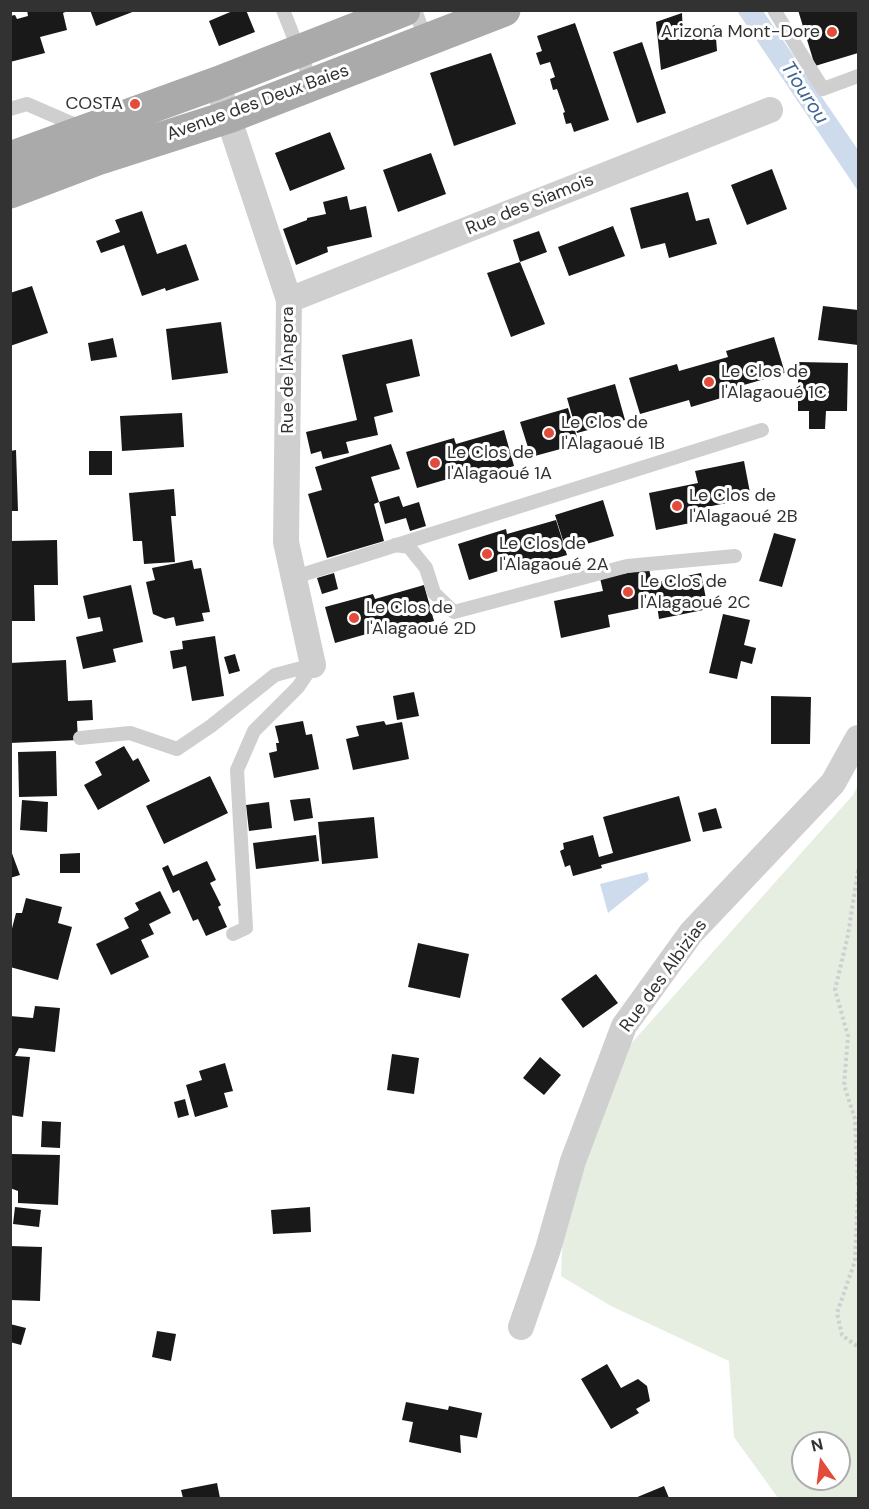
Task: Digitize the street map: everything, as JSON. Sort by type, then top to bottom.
[{"type":"main road","name":"Avenue des Deux Baies","points":[[10,192],[92,145],[217,83],[404,10]]},
{"type":"main road","name":"Avenue des Deux Baies","points":[[10,158],[92,145],[228,117],[313,86],[421,25],[504,10]]},
{"type":"street","name":"Rue de l'Angora","points":[[217,83],[290,300],[286,542],[313,665]]},
{"type":"street","name":"Rue des Siamois","points":[[290,300],[770,110]]},
{"type":"street","name":"Rue des Albizias","points":[[521,1327],[548,1249],[573,1161],[624,1026],[691,933],[833,783],[858,738]]},
{"type":"lane","points":[[283,10],[313,86]]},
{"type":"lane","points":[[774,10],[823,89],[858,76]]},
{"type":"lane","points":[[10,109],[27,104],[92,145]]},
{"type":"lane","points":[[295,577],[762,430]]},
{"type":"lane","points":[[393,545],[409,547],[426,568],[434,593],[454,612],[627,566],[735,556]]},
{"type":"lane","points":[[80,738],[130,733],[177,749],[211,726],[275,675],[313,665]]},
{"type":"lane","points":[[233,934],[246,928],[237,770],[254,731],[298,687],[313,665]]},
{"type":"path","points":[[858,870],[848,935],[835,990],[848,1036],[844,1085],[855,1119],[858,1186]]},
{"type":"path","points":[[858,1192],[855,1261],[837,1314],[842,1335],[858,1347]]},
{"type":"shaded area","points":[[858,785],[858,1498],[778,1498],[734,1437],[729,1361],[611,1306],[561,1276],[563,1231],[620,1056],[853,795]]},
{"type":"water","name":"Tiourou","points":[[737,11],[763,11],[858,150],[858,191]]},
{"type":"water","points":[[647,872],[649,880],[608,913],[600,884]]},
{"type":"building","points":[[27,10],[70,10],[63,13],[67,30],[40,37],[45,53],[10,62],[10,16],[15,15],[17,19],[28,16]]},
{"type":"building","points":[[90,10],[135,10],[135,11],[96,26]]},
{"type":"building","points":[[235,10],[246,10],[255,32],[219,46],[209,21]]},
{"type":"building","name":"Arizona Mont-Dore","points":[[798,10],[858,10],[858,53],[815,66]]},
{"type":"building","points":[[682,13],[683,36],[715,25],[717,51],[661,70],[656,22]]},
{"type":"building","points":[[575,23],[609,120],[574,132],[571,123],[566,124],[563,113],[565,112],[557,89],[553,90],[550,79],[555,77],[550,62],[540,65],[536,53],[542,51],[537,36]]},
{"type":"building","points":[[642,42],[666,113],[637,123],[613,52]]},
{"type":"building","points":[[491,53],[516,124],[454,146],[430,73]]},
{"type":"building","points":[[330,132],[345,169],[290,191],[275,153]]},
{"type":"building","points":[[431,153],[446,194],[398,212],[383,170]]},
{"type":"building","points":[[772,169],[787,209],[747,225],[731,185]]},
{"type":"building","points":[[688,192],[696,221],[709,218],[717,244],[669,258],[665,243],[641,249],[630,208]]},
{"type":"building","points":[[347,196],[350,210],[366,206],[372,237],[327,247],[328,252],[296,265],[283,229],[307,220],[307,218],[326,214],[323,202]]},
{"type":"building","points":[[142,211],[157,254],[186,244],[199,280],[142,296],[124,245],[101,253],[96,241],[120,232],[115,220]]},
{"type":"building","points":[[613,226],[625,256],[569,276],[558,247]]},
{"type":"building","points":[[539,231],[547,252],[520,262],[513,240]]},
{"type":"building","points":[[520,262],[545,324],[511,337],[487,273]]},
{"type":"building","points":[[32,286],[48,333],[10,346],[10,293]]},
{"type":"building","points":[[823,306],[858,310],[858,345],[818,340]]},
{"type":"building","points":[[221,322],[228,373],[172,380],[166,329]]},
{"type":"building","points":[[774,337],[785,373],[737,387],[738,393],[691,407],[689,400],[640,414],[629,378],[677,364],[679,371],[728,357],[726,351]]},
{"type":"building","points":[[113,338],[117,357],[91,361],[88,343]]},
{"type":"building","points":[[412,339],[420,376],[386,384],[393,412],[374,417],[378,435],[346,442],[349,453],[323,459],[321,451],[311,454],[306,432],[357,420],[342,355]]},
{"type":"building","points":[[798,362],[848,363],[847,411],[826,411],[825,429],[809,429],[809,411],[798,411]]},
{"type":"building","points":[[615,384],[625,420],[577,433],[567,398]]},
{"type":"building","name":"Le Clos de l'Alagaoué 1B","points":[[568,408],[579,444],[531,457],[520,422]]},
{"type":"building","points":[[182,413],[184,447],[122,451],[120,416]]},
{"type":"building","points":[[504,430],[514,466],[467,480],[465,474],[417,488],[406,452],[454,438],[456,444]]},
{"type":"building","points":[[391,444],[400,469],[371,477],[379,502],[374,504],[384,541],[327,558],[308,494],[322,490],[315,467]]},
{"type":"building","points":[[16,450],[18,511],[10,511],[10,451]]},
{"type":"building","points":[[89,451],[112,451],[112,475],[89,475]]},
{"type":"building","points":[[744,461],[751,498],[702,508],[705,520],[656,530],[649,493],[698,483],[695,471]]},
{"type":"building","points":[[174,489],[176,516],[171,516],[175,562],[144,564],[142,541],[133,541],[129,493]]},
{"type":"building","points":[[399,496],[403,507],[419,502],[426,526],[410,531],[406,518],[385,524],[379,502]]},
{"type":"building","points":[[603,500],[614,536],[566,550],[555,515]]},
{"type":"building","points":[[556,520],[567,555],[519,569],[518,565],[469,580],[458,544],[506,529],[507,534]]},
{"type":"building","points":[[774,533],[796,539],[782,587],[759,581]]},
{"type":"building","points":[[57,540],[58,585],[34,585],[35,621],[10,621],[10,541]]},
{"type":"building","points":[[192,560],[194,569],[201,568],[210,612],[202,613],[204,621],[176,626],[174,617],[165,619],[153,614],[146,582],[155,580],[152,568]]},
{"type":"building","points":[[649,569],[652,583],[701,573],[708,609],[659,619],[657,605],[608,615],[610,627],[561,638],[554,601],[603,591],[600,578]]},
{"type":"building","points":[[334,573],[338,589],[322,594],[317,578]]},
{"type":"building","points":[[131,585],[143,642],[113,649],[116,662],[83,669],[76,637],[103,631],[100,617],[88,619],[83,596]]},
{"type":"building","points":[[424,585],[434,621],[386,635],[384,629],[335,643],[325,607],[373,594],[375,599]]},
{"type":"building","points":[[723,614],[750,620],[744,645],[756,648],[752,664],[741,661],[737,679],[709,673]]},
{"type":"building","points":[[215,636],[224,696],[192,701],[186,666],[173,669],[170,651],[183,649],[182,641]]},
{"type":"building","points":[[235,654],[240,671],[229,674],[224,657]]},
{"type":"building","points":[[66,660],[68,701],[92,700],[93,720],[77,721],[78,740],[10,743],[10,663]]},
{"type":"building","points":[[414,692],[419,716],[397,720],[393,696]]},
{"type":"building","points":[[771,696],[811,697],[810,744],[771,744]]},
{"type":"building","points":[[303,721],[306,735],[312,734],[319,769],[274,778],[269,753],[277,751],[276,743],[279,743],[275,726]]},
{"type":"building","points":[[384,721],[386,725],[402,722],[409,759],[353,770],[346,739],[359,736],[356,726]]},
{"type":"building","points":[[124,746],[133,761],[138,758],[150,781],[98,810],[84,785],[102,775],[95,762]]},
{"type":"building","points":[[56,751],[57,796],[19,797],[18,752]]},
{"type":"building","points":[[210,776],[228,813],[164,844],[146,806]]},
{"type":"building","points":[[679,796],[691,841],[601,865],[602,868],[573,876],[570,865],[565,867],[560,851],[564,849],[563,843],[593,835],[599,857],[613,853],[603,817]]},
{"type":"building","points":[[310,798],[313,818],[294,821],[290,800]]},
{"type":"building","points":[[22,800],[48,802],[47,832],[20,830]]},
{"type":"building","points":[[269,802],[272,828],[249,831],[246,805]]},
{"type":"building","points":[[716,808],[722,828],[703,832],[698,813]]},
{"type":"building","points":[[374,817],[378,858],[322,864],[318,822]]},
{"type":"building","points":[[316,835],[319,861],[256,869],[253,843]]},
{"type":"building","points":[[10,848],[20,875],[10,878]]},
{"type":"building","points":[[80,853],[80,873],[60,873],[60,854]]},
{"type":"building","points":[[207,861],[216,880],[210,883],[221,905],[218,907],[227,927],[206,936],[198,919],[193,921],[179,890],[173,893],[162,868],[168,865],[173,876]]},
{"type":"building","points":[[160,891],[171,913],[149,924],[154,934],[141,940],[149,957],[111,975],[96,944],[129,928],[124,918],[139,910],[135,903]]},
{"type":"building","points":[[26,898],[62,907],[58,923],[72,927],[58,980],[10,967],[10,936],[16,913],[22,913]]},
{"type":"building","points":[[418,943],[469,954],[460,998],[408,987]]},
{"type":"building","points":[[596,974],[618,1003],[583,1028],[561,999]]},
{"type":"building","points":[[35,1006],[60,1008],[55,1052],[19,1048],[15,1056],[30,1057],[23,1117],[10,1115],[10,1016],[33,1018]]},
{"type":"building","points":[[392,1054],[419,1058],[414,1094],[387,1090]]},
{"type":"building","points":[[540,1057],[561,1075],[544,1095],[523,1078]]},
{"type":"building","points":[[225,1063],[233,1091],[224,1093],[228,1107],[195,1117],[186,1085],[202,1080],[199,1071]]},
{"type":"building","points":[[185,1099],[189,1115],[178,1118],[174,1102]]},
{"type":"building","points":[[42,1121],[61,1122],[60,1148],[41,1147]]},
{"type":"building","points":[[11,1154],[60,1155],[58,1205],[18,1203],[18,1191],[10,1188]]},
{"type":"building","points":[[15,1207],[41,1210],[39,1227],[13,1224]]},
{"type":"building","points":[[310,1207],[311,1232],[273,1234],[271,1210]]},
{"type":"building","points":[[10,1246],[42,1247],[40,1301],[10,1300]]},
{"type":"building","points":[[10,1324],[26,1328],[21,1345],[10,1342]]},
{"type":"building","points":[[157,1331],[176,1334],[171,1361],[152,1357]]},
{"type":"building","points":[[607,1364],[621,1388],[638,1379],[647,1386],[650,1401],[636,1409],[639,1413],[611,1429],[581,1379]]},
{"type":"building","points":[[406,1402],[448,1410],[449,1406],[482,1413],[477,1438],[460,1435],[461,1453],[409,1442],[413,1422],[402,1420]]},
{"type":"building","points":[[217,1483],[220,1498],[183,1498],[181,1490]]},
{"type":"building","points":[[664,1486],[669,1498],[635,1498]]},
{"type":"place","name":"Arizona Mont-Dore","points":[[832,32]]},
{"type":"place","name":"COSTA","points":[[135,104]]},
{"type":"place","name":"Le Clos de l'Alagaoué 1C","points":[[709,382]]},
{"type":"place","name":"Le Clos de l'Alagaoué 1B","points":[[549,433]]},
{"type":"place","name":"Le Clos de l'Alagaoué 1A","points":[[435,463]]},
{"type":"place","name":"Le Clos de l'Alagaoué 2B","points":[[677,506]]},
{"type":"place","name":"Le Clos de l'Alagaoué 2A","points":[[487,554]]},
{"type":"place","name":"Le Clos de l'Alagaoué 2C","points":[[628,592]]},
{"type":"place","name":"Le Clos de l'Alagaoué 2D","points":[[354,618]]}]
